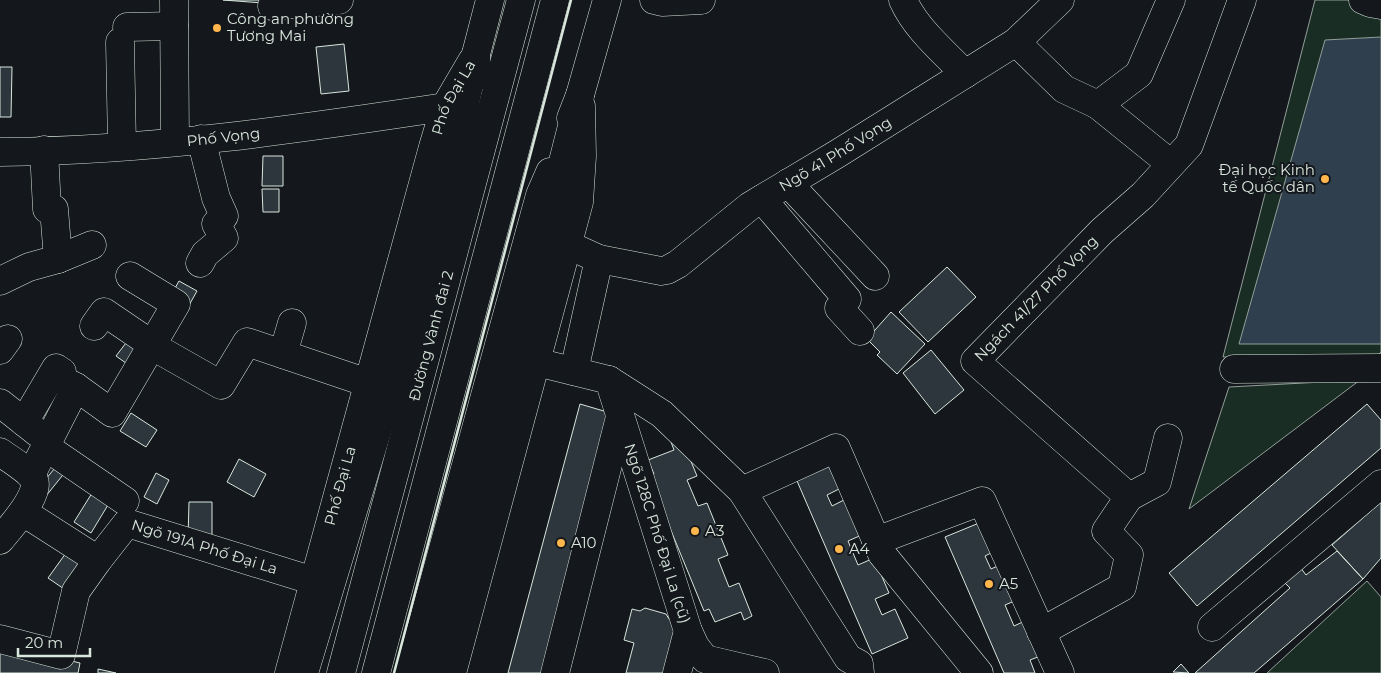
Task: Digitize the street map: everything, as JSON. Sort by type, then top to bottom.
[{"type":"main road","points":[[272,6],[340,0]]},
{"type":"main road","points":[[304,673],[434,246],[476,54],[490,0]]},
{"type":"main road","name":"Đường Vành đai 2","points":[[341,673],[521,0]]},
{"type":"main road","points":[[376,673],[555,0]]},
{"type":"main road","points":[[429,673],[499,412],[580,95],[607,0]]},
{"type":"main road","points":[[654,0],[662,2],[701,0]]},
{"type":"main road","points":[[903,0],[908,12],[965,74]]},
{"type":"main road","name":"Ngõ 41 Phố Vọng","points":[[568,245],[599,259],[661,271],[667,270],[678,264],[750,206],[1016,42],[1060,0]]},
{"type":"main road","points":[[1098,105],[1139,74],[1171,0]]},
{"type":"main road","name":"Ngách 41/27 Phố Vọng","points":[[1130,497],[974,361],[1102,231],[1143,196],[1189,145],[1242,0]]},
{"type":"main road","points":[[1363,0],[1370,4],[1381,5]]},
{"type":"main road","points":[[122,146],[123,35],[174,13],[175,142]]},
{"type":"main road","points":[[1016,42],[1064,89],[1098,105],[1171,164]]},
{"type":"main road","name":"Phố Đại La","points":[[289,673],[445,107],[476,54]]},
{"type":"main road","name":"Phố Đại La","points":[[332,673],[379,509],[452,238],[468,166],[476,110],[476,54]]},
{"type":"main road","points":[[452,673],[579,202],[582,156],[580,95]]},
{"type":"main road","points":[[409,673],[540,195],[580,95]]},
{"type":"main road","name":"Phố Vọng","points":[[0,152],[175,142],[299,129],[445,107]]},
{"type":"main road","points":[[200,263],[205,254],[224,238],[216,224],[224,216],[216,198],[202,139]]},
{"type":"main road","points":[[44,150],[46,209],[54,209],[58,259]]},
{"type":"main road","points":[[788,184],[875,276]]},
{"type":"main road","points":[[762,199],[847,299],[839,308],[860,331]]},
{"type":"main road","points":[[0,281],[28,267],[58,259],[92,245]]},
{"type":"main road","points":[[574,371],[599,259]]},
{"type":"main road","points":[[24,422],[56,368],[62,372],[59,378],[117,416],[128,387],[139,394],[176,304],[130,276]]},
{"type":"main road","points":[[94,326],[104,312],[157,348],[221,385],[247,342],[368,383]]},
{"type":"main road","points":[[283,354],[292,323]]},
{"type":"main road","points":[[536,362],[609,380],[662,414],[742,491],[848,658],[859,664],[860,673]]},
{"type":"main road","points":[[1234,370],[1381,368]]},
{"type":"main road","name":"Ngõ 128C Phố Đại La (cũ)","points":[[609,380],[688,631],[695,646],[705,659],[765,673]]},
{"type":"main road","points":[[31,475],[76,388]]},
{"type":"main road","points":[[0,403],[48,444],[125,501]]},
{"type":"main road","points":[[555,673],[620,418]]},
{"type":"main road","points":[[1041,632],[1122,587],[1130,555],[1106,531],[1130,497],[1157,482],[1168,438]]},
{"type":"main road","points":[[742,491],[836,448],[882,554],[979,673]]},
{"type":"main road","points":[[0,452],[31,475],[35,481],[34,489],[23,512],[0,540]]},
{"type":"main road","points":[[1212,627],[1381,484]]},
{"type":"main road","points":[[876,541],[982,502],[1060,673]]},
{"type":"main road","points":[[23,512],[98,560]]},
{"type":"main road","name":"Ngõ 191A Phố Đại La","points":[[0,639],[61,655],[76,592],[127,523],[314,581]]},
{"type":"main road","points":[[677,673],[688,631]]},
{"type":"green space","points":[[1315,0],[1381,0],[1381,352],[1377,356],[1223,357]]},
{"type":"green space","points":[[1360,380],[1189,509],[1229,387]]},
{"type":"green space","points":[[1367,581],[1381,597],[1381,673],[1267,673]]},
{"type":"water","points":[[1381,37],[1381,344],[1239,344],[1325,40]]},
{"type":"building","points":[[223,0],[263,0],[263,3]]},
{"type":"building","points":[[344,44],[349,91],[321,94],[316,47]]},
{"type":"building","points":[[0,67],[12,67],[11,117],[0,117]]},
{"type":"building","points":[[263,156],[283,156],[283,186],[262,186]]},
{"type":"building","points":[[262,189],[279,189],[279,212],[263,212]]},
{"type":"building","points":[[947,267],[976,297],[928,342],[899,312]]},
{"type":"building","points":[[179,281],[197,291],[188,307],[170,297]]},
{"type":"building","points":[[891,312],[925,344],[897,374],[877,355],[880,352],[867,339]]},
{"type":"building","points":[[129,339],[143,349],[130,366],[116,356]]},
{"type":"building","points":[[931,350],[964,390],[935,414],[903,373]]},
{"type":"building","name":"A10","points":[[580,404],[614,414],[544,673],[508,673]]},
{"type":"building","points":[[1367,404],[1381,420],[1381,448],[1197,606],[1169,573]]},
{"type":"building","points":[[131,413],[157,430],[146,447],[120,431]]},
{"type":"building","name":"A3","points":[[681,437],[697,476],[687,480],[698,506],[707,503],[728,555],[718,559],[729,587],[739,583],[752,616],[744,620],[741,612],[715,622],[709,609],[704,611],[649,477],[654,474],[648,460],[674,450],[671,442]]},
{"type":"building","name":"A4","points":[[831,458],[843,487],[827,495],[832,506],[848,498],[864,534],[848,541],[858,565],[874,558],[889,593],[875,599],[882,615],[895,609],[908,638],[872,654],[794,474]]},
{"type":"building","points":[[62,459],[70,466],[46,496],[38,489]]},
{"type":"building","points":[[239,459],[266,474],[254,497],[227,482]]},
{"type":"building","points":[[156,473],[169,480],[157,504],[144,497]]},
{"type":"building","points":[[97,485],[114,495],[91,533],[74,522]]},
{"type":"building","points":[[189,502],[212,502],[212,539],[188,539]]},
{"type":"building","points":[[1381,502],[1381,558],[1363,579],[1332,545]]},
{"type":"building","name":"A5","points":[[984,521],[997,550],[985,556],[991,569],[1004,563],[1019,599],[1005,605],[1014,626],[1027,620],[1043,655],[1030,660],[1035,673],[1004,673],[945,537]]},
{"type":"building","points":[[71,546],[92,560],[70,593],[48,578]]},
{"type":"building","points":[[1337,551],[1363,579],[1254,673],[1195,673],[1290,588],[1284,582],[1300,567],[1306,575]]},
{"type":"building","points":[[645,608],[666,614],[669,619],[681,622],[669,673],[626,673],[634,643],[624,640],[632,609],[640,611]]},
{"type":"building","points":[[0,644],[80,663],[78,673],[0,673]]},
{"type":"building","points":[[1181,664],[1189,673],[1173,672]]},
{"type":"building","points":[[98,669],[116,673],[98,673]]},
{"type":"wall","points":[[394,673],[571,0]]},
{"type":"place","name":"Công an phường Tương Mai","points":[[217,28]]},
{"type":"place","name":"Đại học Kinh tế Quốc dân","points":[[1325,179]]},
{"type":"place","name":"A3","points":[[695,531]]},
{"type":"place","name":"A10","points":[[561,543]]},
{"type":"place","name":"A4","points":[[839,549]]},
{"type":"place","name":"A5","points":[[989,584]]}]
